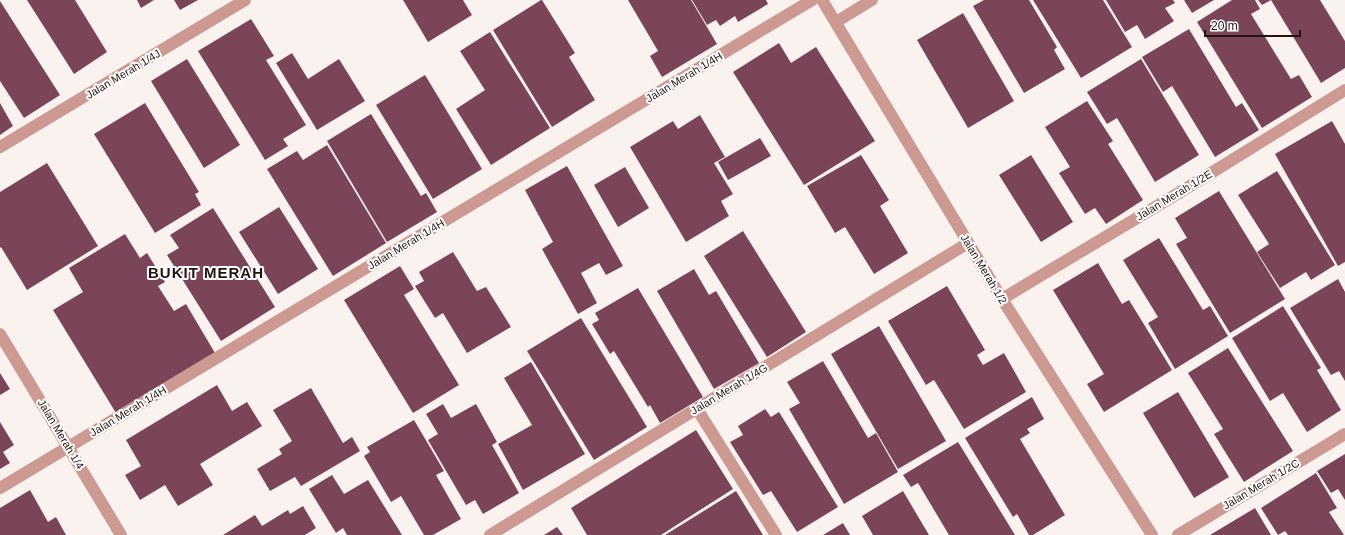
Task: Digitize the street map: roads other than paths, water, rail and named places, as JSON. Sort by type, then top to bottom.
[{"type":"street","name":"Jalan Merah 1/4J","points":[[0,148],[245,0]]},
{"type":"street","name":"Jalan Merah 1/4H","points":[[0,488],[812,0]]},
{"type":"street","name":"Jalan Merah 1/2","points":[[822,0],[1002,299],[1146,533]]},
{"type":"street","points":[[836,22],[872,0]]},
{"type":"street","name":"Jalan Merah 1/2E","points":[[1002,299],[1182,191],[1345,90]]},
{"type":"street","name":"Jalan Merah 1/4G","points":[[490,535],[968,243]]},
{"type":"street","name":"Jalan Merah 1/4","points":[[0,334],[121,535]]},
{"type":"street","points":[[697,409],[776,535]]},
{"type":"street","name":"Jalan Merah 1/2C","points":[[1178,535],[1345,434]]},
{"type":"district","name":"BUKIT MERAH","points":[[206,273]]}]
